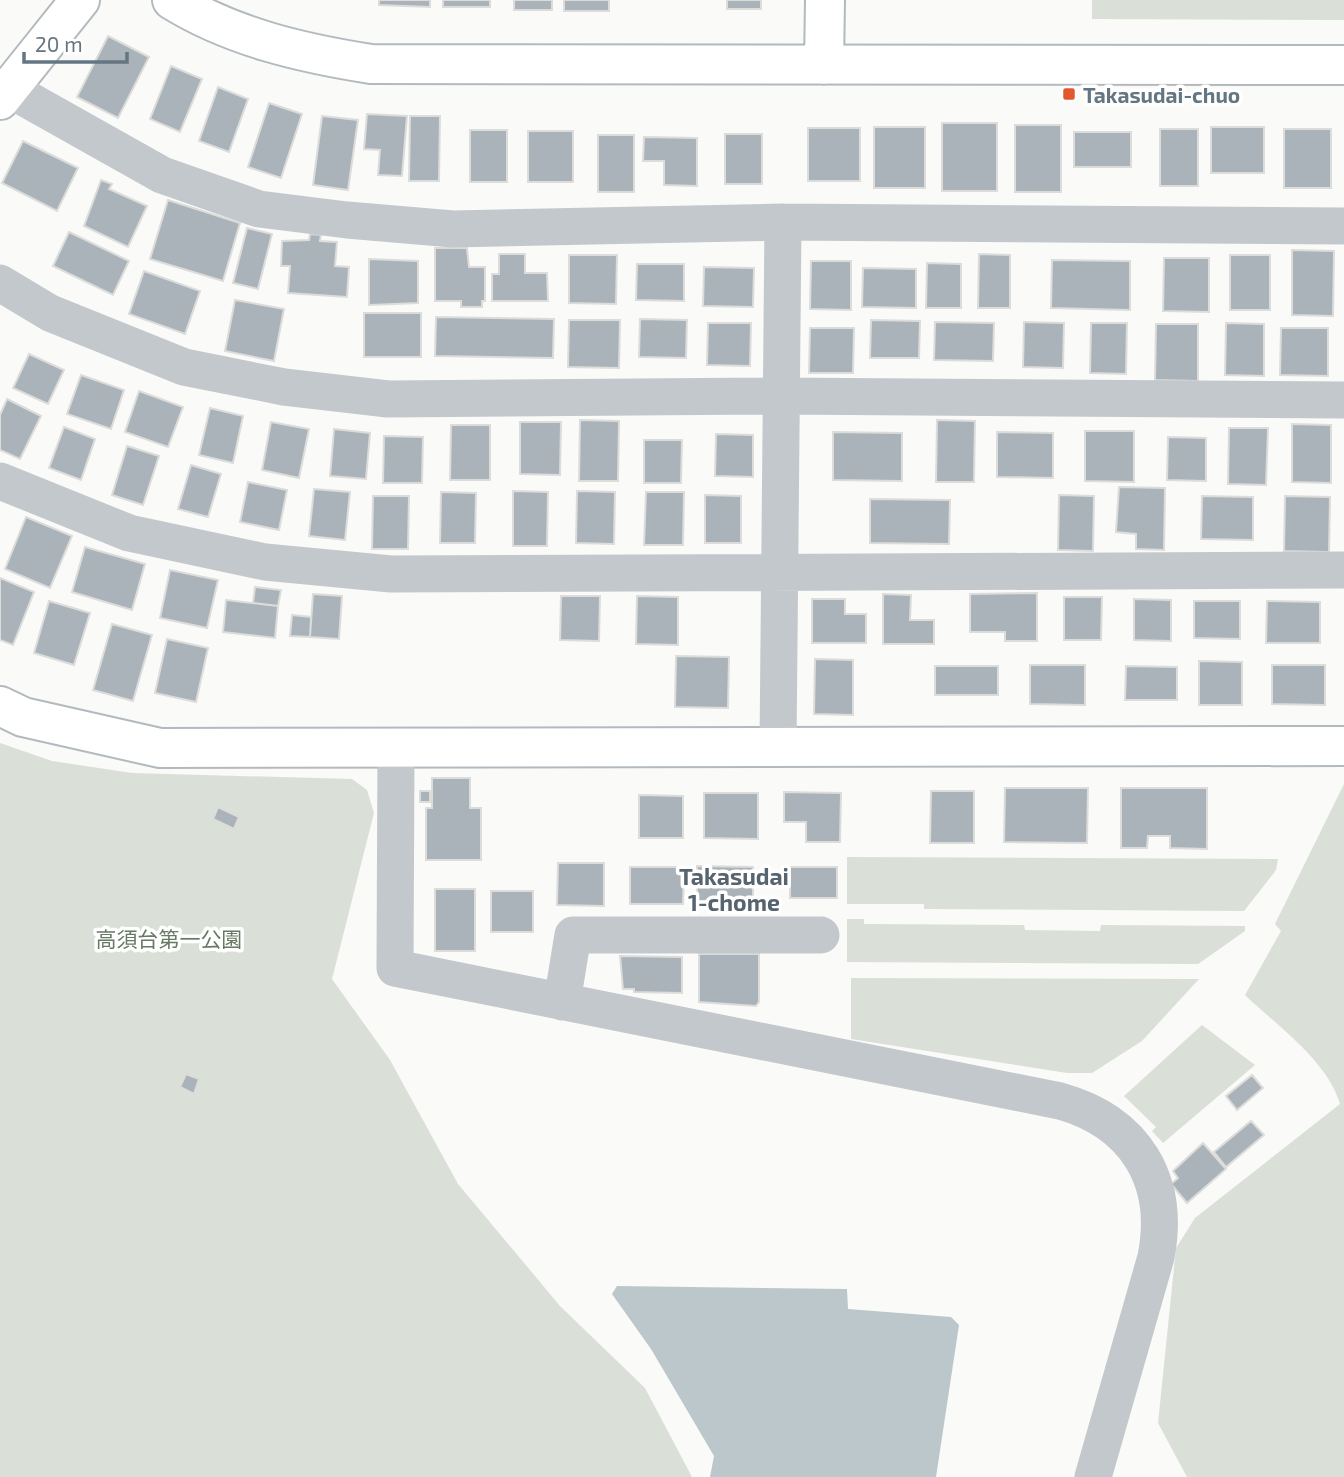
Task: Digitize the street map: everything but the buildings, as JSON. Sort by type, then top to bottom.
[{"type":"street","points":[[80,0],[4,94],[162,175],[260,209],[453,229],[783,222],[1344,226]]},
{"type":"street","points":[[172,0],[192,12],[242,33],[305,53],[371,64],[1344,65]]},
{"type":"street","points":[[824,65],[825,0]]},
{"type":"street","points":[[778,747],[783,222]]},
{"type":"street","points":[[0,283],[50,313],[184,367],[284,387],[388,399],[780,396],[1344,400]]},
{"type":"street","points":[[0,481],[130,533],[265,562],[391,574],[779,570],[1344,570]]},
{"type":"street","points":[[0,706],[23,717],[160,748],[1344,746]]},
{"type":"street","points":[[396,748],[395,968],[1060,1101],[1099,1114],[1122,1132],[1150,1176],[1160,1209],[1161,1226],[1156,1257],[1093,1477]]},
{"type":"street","points":[[562,1002],[573,936],[821,936]]},
{"type":"green space","points":[[1092,0],[1344,0],[1344,20],[1092,19]]},
{"type":"green space","name":"高須台第一公園","points":[[0,743],[52,761],[132,773],[352,779],[367,790],[374,813],[332,979],[390,1060],[458,1184],[560,1306],[645,1388],[692,1477],[0,1477]]},
{"type":"green space","points":[[1344,784],[1344,1477],[1187,1477],[1158,1423],[1176,1248],[1195,1218],[1340,1104],[1313,1058],[1245,995],[1281,931],[1275,924]]},
{"type":"green space","points":[[847,857],[1278,859],[1276,870],[1244,911],[924,909],[924,904],[847,904]]},
{"type":"green space","points":[[847,919],[864,919],[864,924],[1024,925],[1025,930],[1100,931],[1101,925],[1245,926],[1245,931],[1198,964],[847,962]]},
{"type":"green space","points":[[851,978],[1199,979],[1142,1041],[1092,1073],[1067,1073],[851,1039]]},
{"type":"green space","points":[[1202,1025],[1255,1065],[1163,1143],[1152,1131],[1156,1127],[1124,1096]]},
{"type":"shaded area","points":[[617,1286],[847,1289],[848,1309],[951,1317],[959,1325],[936,1477],[710,1477],[714,1456],[651,1349],[612,1294]]},
{"type":"place","name":"Takasudai-chuo","points":[[1069,94]]},
{"type":"district","name":"Takasudai 1-chome","points":[[734,889]]}]
